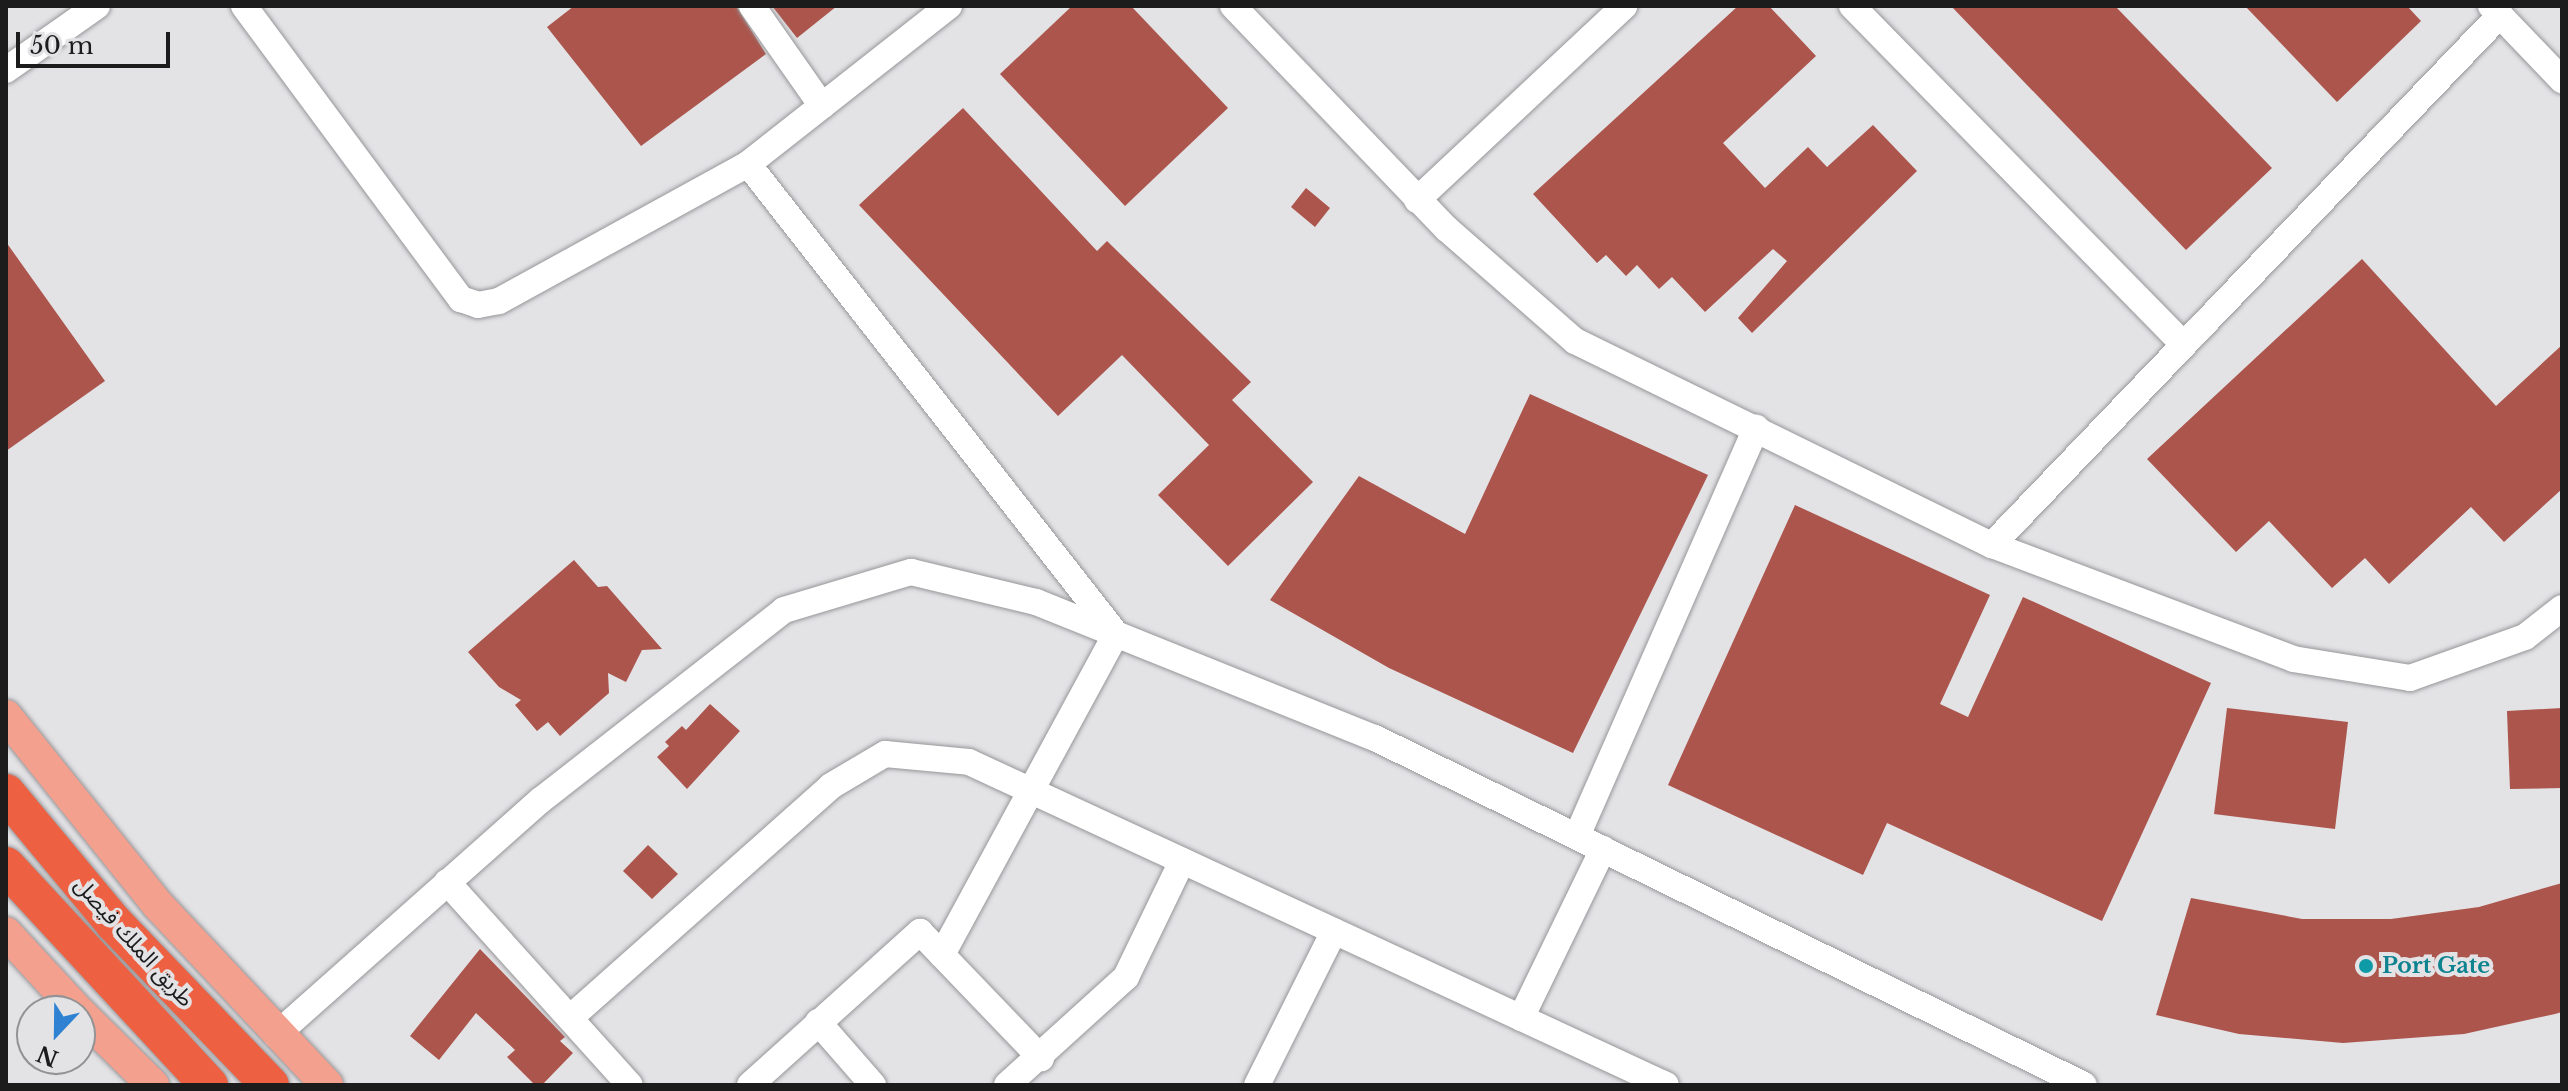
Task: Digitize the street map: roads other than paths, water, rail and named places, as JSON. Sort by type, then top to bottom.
[{"type":"highway","name":"طريق الملك فيصل","points":[[6,793],[114,923],[270,1085]]},
{"type":"highway","name":"طريق الملك فيصل","points":[[6,866],[209,1085]]},
{"type":"main road","points":[[6,716],[158,905],[276,1035],[327,1085]]},
{"type":"main road","points":[[6,933],[63,995]]},
{"type":"main road","points":[[96,1029],[153,1085]]},
{"type":"street","points":[[6,70],[97,6]]},
{"type":"street","points":[[244,6],[461,299],[478,305],[499,301],[748,164],[949,6]]},
{"type":"street","points":[[752,6],[822,106]]},
{"type":"street","points":[[1233,6],[1417,200],[1575,341],[1992,545],[2293,659],[2410,678],[2525,637],[2562,608]]},
{"type":"street","points":[[1417,200],[1624,6]]},
{"type":"street","points":[[1852,6],[2184,345]]},
{"type":"street","points":[[1992,545],[2496,11],[2562,80]]},
{"type":"street","points":[[748,164],[1116,634]]},
{"type":"street","points":[[1577,836],[1756,428]]},
{"type":"street","points":[[276,1035],[541,800],[784,610],[911,572],[1036,602],[1375,738],[2084,1085]]},
{"type":"street","points":[[942,955],[1116,634]]},
{"type":"street","points":[[570,1018],[831,786],[885,754],[969,762],[1666,1085]]},
{"type":"street","points":[[1521,1018],[1603,849]]},
{"type":"street","points":[[1007,1085],[1041,1058],[1126,977],[1182,861]]},
{"type":"street","points":[[447,882],[630,1085]]},
{"type":"street","points":[[1257,1085],[1334,931]]},
{"type":"street","points":[[750,1085],[920,932],[1041,1058]]},
{"type":"street","points":[[818,1022],[873,1085]]},
{"type":"place","name":"Port Gate","points":[[2366,966]]}]
